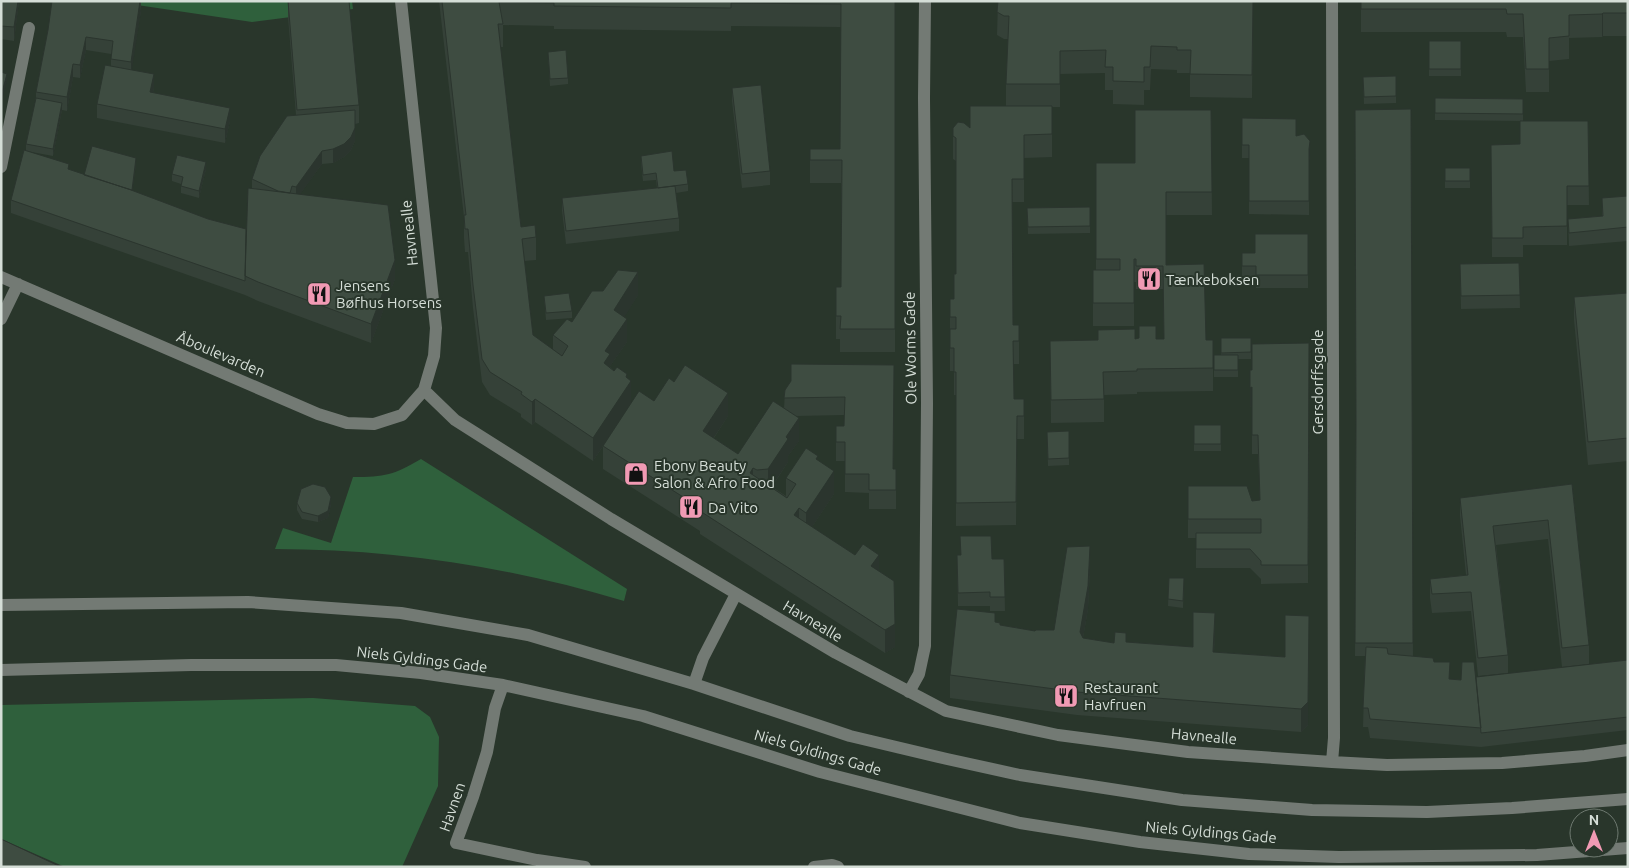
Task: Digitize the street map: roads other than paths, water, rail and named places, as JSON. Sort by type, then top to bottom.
[{"type":"street","name":"Havnealle","points":[[401,1],[436,328],[434,356],[424,390],[455,420],[611,519],[836,653],[946,711],[1058,735],[1188,752],[1332,762],[1387,765],[1502,763],[1585,756],[1628,750]]},
{"type":"street","name":"Ole Worms Gade","points":[[909,692],[919,674],[925,646],[927,403],[925,1]]},
{"type":"street","name":"Gersdorffsgade","points":[[1332,1],[1334,738],[1332,762]]},
{"type":"street","points":[[1,167],[29,28]]},
{"type":"street","name":"Åboulevarden","points":[[1,277],[318,414],[347,423],[374,424],[402,416],[424,390]]},
{"type":"street","points":[[1,319],[18,284]]},
{"type":"street","points":[[694,684],[702,658],[736,594]]},
{"type":"street","name":"Niels Gyldings Gade","points":[[1,605],[248,602],[400,613],[528,635],[694,684],[850,736],[937,757],[1020,775],[1182,800],[1312,810],[1426,812],[1512,808],[1628,799]]},
{"type":"street","name":"Niels Gyldings Gade","points":[[1,670],[191,664],[336,665],[421,673],[503,685],[643,716],[820,772],[1020,823],[1140,842],[1249,854],[1339,857],[1537,855],[1628,848]]},
{"type":"street","name":"Havnen","points":[[503,685],[495,708],[487,752],[456,843],[537,860],[585,867]]},
{"type":"street","points":[[814,867],[838,867]]},
{"type":"place","name":"Tænkeboksen","points":[[1149,279]]},
{"type":"place","name":"Jensens Bøfhus Horsens","points":[[319,294]]},
{"type":"place","name":"Ebony Beauty Salon & Afro Food","points":[[636,474]]},
{"type":"place","name":"Da Vito","points":[[691,507]]},
{"type":"place","name":"Restaurant Havfruen","points":[[1066,696]]}]
